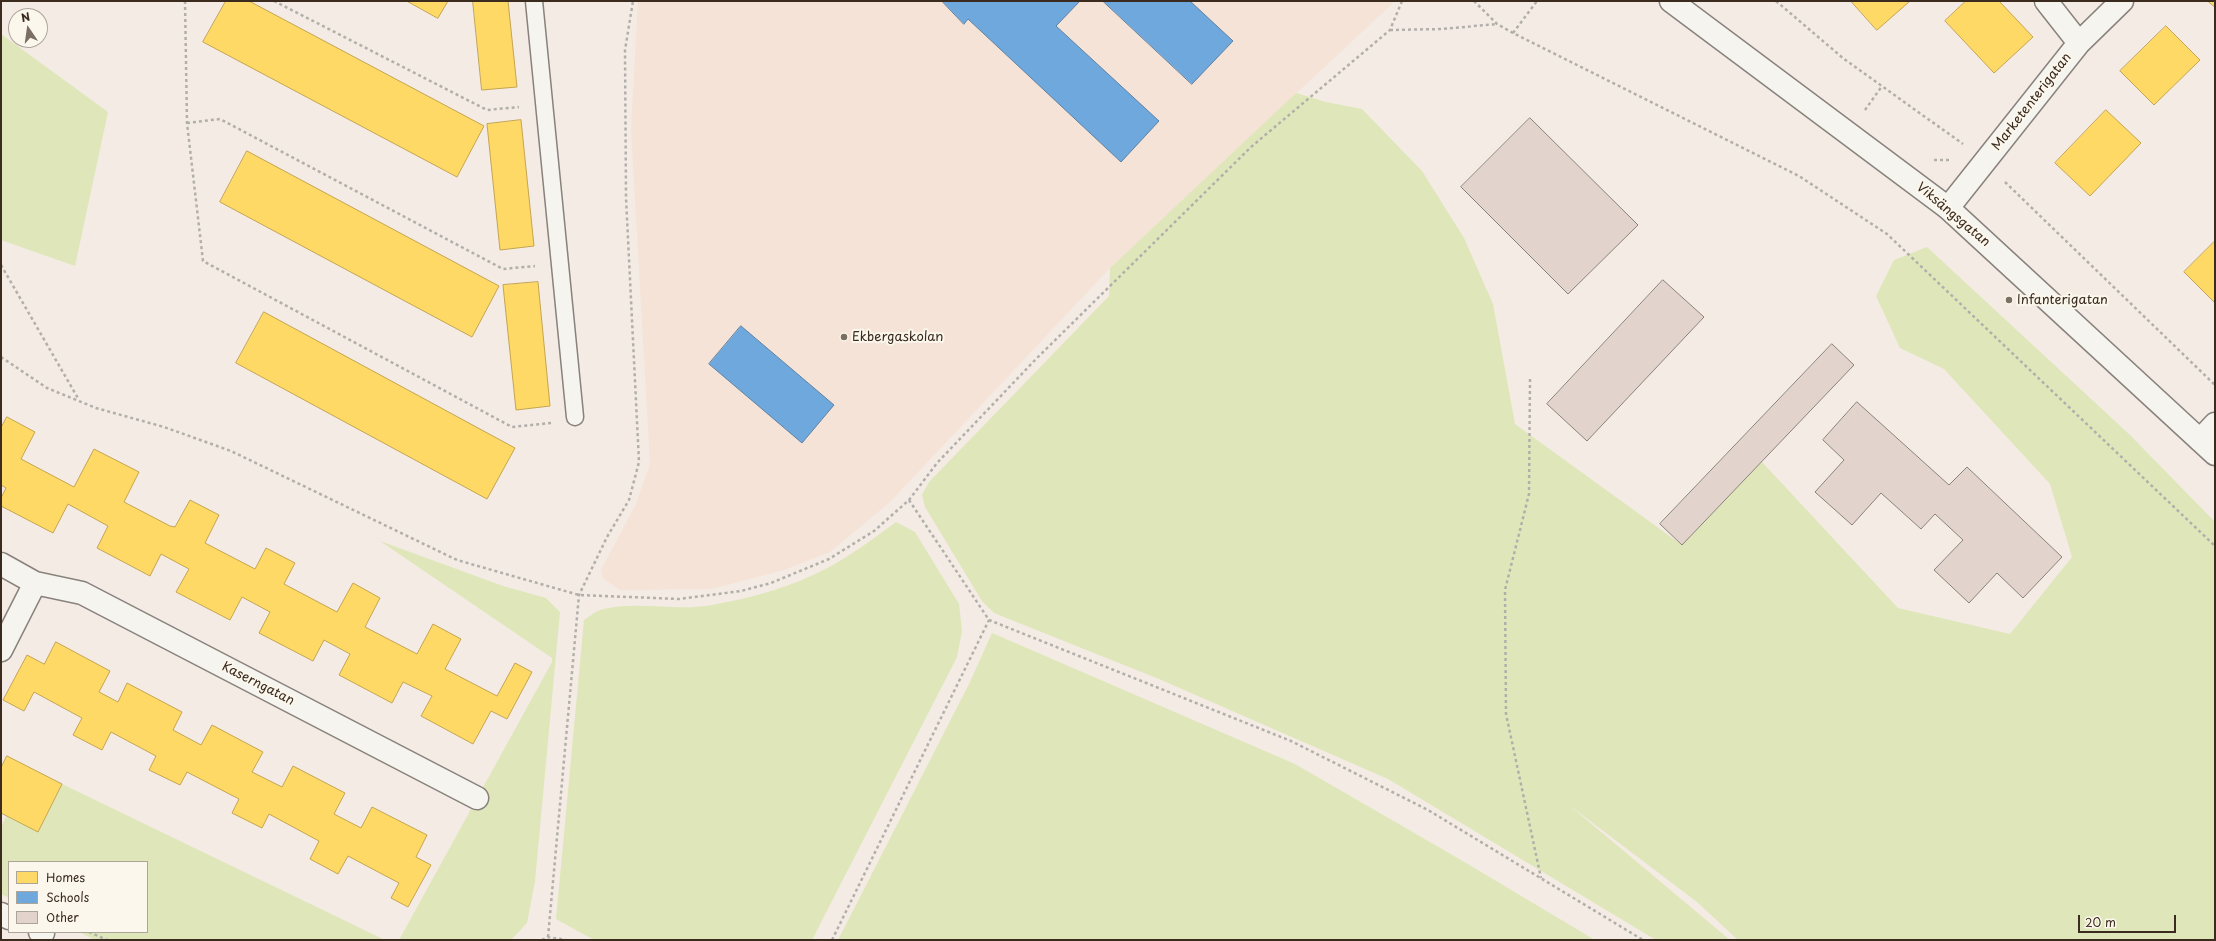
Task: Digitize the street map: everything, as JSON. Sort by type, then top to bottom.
[{"type":"street","name":"Viksängsgatan","points":[[1670,1],[1948,208],[2208,447]]},
{"type":"street","points":[[2046,1],[2079,43]]},
{"type":"street","name":"Marketenterigatan","points":[[1948,208],[2079,43],[2122,1]]},
{"type":"street","points":[[2208,447],[2215,424]]},
{"type":"street","name":"Kaserngatan","points":[[1,564],[35,583],[82,593],[477,798]]},
{"type":"street","points":[[1,650],[35,583]]},
{"type":"lane","points":[[534,1],[575,417]]},
{"type":"path","points":[[185,1],[186,123],[203,261],[512,427],[542,425],[575,417]]},
{"type":"path","points":[[274,1],[487,110],[544,105]]},
{"type":"path","points":[[548,937],[579,596],[607,537],[629,500],[639,462],[626,198],[626,50],[633,1]]},
{"type":"path","points":[[1,357],[47,388],[96,408],[164,427],[231,451],[457,560],[579,596],[679,599],[710,596],[771,583],[829,559],[856,544],[874,531],[909,500],[937,463],[1036,359],[1251,147],[1390,30],[1402,1]]},
{"type":"path","points":[[1474,1],[1497,24],[1799,176],[1887,234],[2215,546]]},
{"type":"path","points":[[1513,33],[1537,1]]},
{"type":"path","points":[[1390,30],[1442,29],[1497,24]]},
{"type":"path","points":[[1864,111],[1882,86]]},
{"type":"path","points":[[186,123],[220,119],[503,269],[560,264]]},
{"type":"path","points":[[1930,160],[1940,161],[1956,159]]},
{"type":"path","points":[[1,265],[79,401]]},
{"type":"path","points":[[1530,379],[1528,494],[1505,590],[1506,714],[1541,878]]},
{"type":"path","points":[[909,500],[989,620],[1291,741],[1428,810],[1643,940]]},
{"type":"path","points":[[832,940],[989,620]]},
{"type":"path","points":[[91,933],[107,940]]},
{"type":"path","points":[[542,940],[548,937],[566,940]]},
{"type":"shaded area","name":"Ekbergaskolan","points":[[638,1],[1395,1],[1110,268],[890,502],[830,552],[784,570],[711,589],[620,590],[603,578],[601,570],[636,504],[650,464],[631,129]]},
{"type":"green space","points":[[1,34],[8,39],[8,48],[20,48],[108,112],[75,266],[1,240]]},
{"type":"green space","points":[[1296,93],[1326,102],[1362,109],[1422,171],[1464,238],[1493,304],[1515,424],[1682,545],[1761,461],[1898,608],[2010,634],[2072,557],[2050,484],[1944,369],[1900,348],[1876,296],[1894,260],[1927,247],[2130,435],[2215,522],[2215,940],[1738,940],[1697,902],[1569,805],[1730,940],[1656,940],[1388,779],[1159,679],[994,613],[982,601],[925,507],[922,495],[929,482],[1109,296],[1110,268]]},
{"type":"green space","points":[[896,522],[915,532],[959,604],[962,631],[957,657],[812,940],[594,940],[556,919],[584,620],[600,610],[614,607],[698,607],[763,594],[822,571],[855,551]]},
{"type":"green space","points":[[380,541],[503,586],[546,598],[560,612],[535,881],[527,923],[511,940],[399,940],[552,662],[552,658]]},
{"type":"green space","points":[[992,633],[1295,764],[1595,940],[838,940],[969,684]]},
{"type":"green space","points":[[62,784],[385,940],[95,940],[81,933],[148,933],[148,861],[8,861],[8,898],[1,894],[1,828],[6,816],[38,831]]},
{"type":"building: Homes","points":[[226,1],[249,1],[484,126],[457,177],[203,42]]},
{"type":"building: Homes","points":[[407,1],[448,1],[438,18]]},
{"type":"building: Homes","points":[[473,1],[508,1],[517,87],[482,90]]},
{"type":"building: Homes","points":[[1851,1],[1910,1],[1877,30]]},
{"type":"building: Homes","points":[[1966,1],[1999,1],[2033,37],[1994,73],[1945,21]]},
{"type":"building: Homes","points":[[2208,1],[2215,1],[2215,7]]},
{"type":"building: Homes","points":[[2166,26],[2200,60],[2154,105],[2120,71]]},
{"type":"building: Homes","points":[[2106,110],[2141,143],[2090,196],[2055,163]]},
{"type":"building: Homes","points":[[521,120],[534,246],[500,250],[487,124]]},
{"type":"building: Homes","points":[[247,151],[499,286],[472,337],[220,202]]},
{"type":"building: Homes","points":[[2215,241],[2215,303],[2184,272]]},
{"type":"building: Homes","points":[[538,282],[550,406],[516,410],[503,285]]},
{"type":"building: Homes","points":[[264,312],[515,448],[487,499],[236,363]]},
{"type":"building: Homes","points":[[7,417],[35,432],[21,459],[74,487],[94,449],[139,472],[124,502],[170,526],[175,527],[190,500],[219,515],[205,543],[255,569],[266,548],[295,563],[284,584],[337,612],[353,583],[380,598],[365,627],[417,654],[433,624],[461,639],[445,669],[497,696],[515,663],[532,672],[507,719],[491,711],[473,744],[421,716],[432,696],[403,682],[392,703],[339,675],[350,654],[324,640],[313,661],[259,633],[270,612],[242,597],[230,620],[176,592],[189,569],[161,554],[150,576],[97,548],[108,526],[68,504],[53,533],[1,506],[1,498],[6,488],[1,485],[1,428]]},
{"type":"building: Homes","points":[[56,642],[110,671],[99,692],[118,702],[127,683],[182,712],[173,730],[201,745],[212,725],[263,752],[252,772],[282,787],[293,766],[345,793],[334,814],[361,828],[372,807],[427,835],[416,857],[431,865],[408,907],[391,898],[399,883],[348,856],[338,874],[310,859],[319,841],[269,814],[262,828],[232,813],[239,799],[187,772],[180,785],[149,770],[156,756],[111,732],[102,750],[73,735],[82,718],[34,692],[24,711],[3,700],[27,655],[44,664]]},
{"type":"building: Homes","points":[[7,756],[62,784],[38,832],[1,813],[1,768]]},
{"type":"building: Schools","points":[[942,1],[1080,1],[1056,26],[1159,121],[1121,162],[968,19],[964,24]]},
{"type":"building: Schools","points":[[1103,1],[1190,1],[1233,41],[1192,84]]},
{"type":"building: Schools","points":[[741,326],[834,405],[802,443],[709,364]]},
{"type":"building: Other","points":[[1530,118],[1638,225],[1568,294],[1461,187]]},
{"type":"building: Other","points":[[1663,280],[1704,317],[1587,441],[1547,404]]},
{"type":"building: Other","points":[[1832,344],[1854,365],[1682,545],[1660,524]]},
{"type":"building: Other","points":[[1857,402],[1949,485],[1967,467],[2062,557],[2023,598],[1997,573],[1969,603],[1934,570],[1963,540],[1935,514],[1921,529],[1881,493],[1852,525],[1815,492],[1844,460],[1823,440]]},
{"type":"place","name":"Infanterigatan","points":[[2009,300]]},
{"type":"place","name":"Ekbergaskolan","points":[[844,337]]}]
